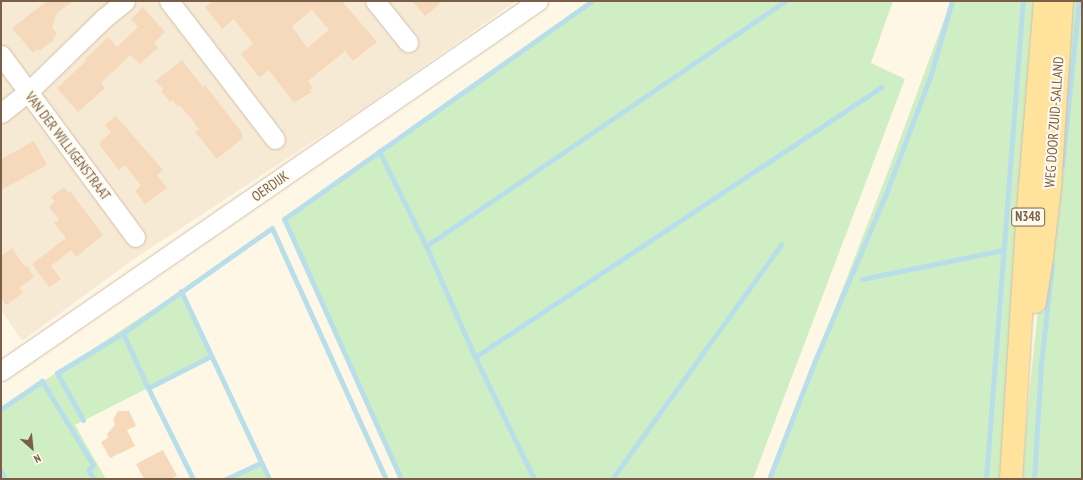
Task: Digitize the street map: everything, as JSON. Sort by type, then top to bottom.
[{"type":"main road","name":"WEG DOOR ZUID-SALLAND","points":[[1011,479],[1013,433],[1045,1]]},
{"type":"main road","name":"WEG DOOR ZUID-SALLAND","points":[[1013,433],[1043,249],[1050,187],[1062,1]]},
{"type":"street","points":[[1,113],[28,92],[104,18],[125,1]]},
{"type":"street","points":[[169,1],[276,138]]},
{"type":"street","points":[[375,1],[408,42]]},
{"type":"street","name":"OERDIJK","points":[[1,371],[538,1]]},
{"type":"street","name":"VAN DER WILLIGENSTRAAT","points":[[1,55],[135,237]]},
{"type":"shaded area","points":[[1,1],[516,1],[361,110],[137,257],[22,341],[1,310]]},
{"type":"green space","points":[[592,1],[893,1],[871,63],[905,79],[753,479],[401,479],[284,219]]},
{"type":"green space","points":[[951,1],[1035,1],[1001,479],[769,479],[890,166]]},
{"type":"green space","points":[[1070,1],[1082,1],[1082,479],[1022,479],[1029,396]]},
{"type":"green space","points":[[181,291],[211,356],[75,425],[106,479],[1,479],[1,409]]},
{"type":"green space","points":[[261,463],[269,479],[226,479]]},
{"type":"building","points":[[47,1],[73,1],[57,13],[52,27],[57,35],[53,38],[54,40],[39,51],[38,49],[33,53],[12,28]]},
{"type":"building","points":[[212,1],[342,1],[377,42],[353,61],[345,51],[308,81],[313,88],[310,90],[312,92],[294,103],[269,70],[260,77],[258,76],[241,54],[253,44],[234,19],[222,29],[205,7]],"holes":[[[312,10],[329,30],[307,48],[292,26]]]},
{"type":"building","points":[[412,1],[443,1],[425,16]]},
{"type":"building","points":[[143,7],[165,32],[154,43],[158,48],[140,64],[130,55],[101,83],[105,88],[78,112],[57,88],[86,61],[85,59],[108,37],[117,47],[138,27],[131,19]]},
{"type":"building","points":[[182,60],[203,87],[205,85],[243,134],[241,136],[243,138],[217,159],[195,132],[199,129],[190,117],[180,106],[178,107],[173,100],[170,102],[161,91],[163,89],[155,81]]},
{"type":"building","points":[[116,116],[163,170],[157,175],[167,188],[145,204],[135,191],[141,186],[125,165],[119,170],[99,145],[101,144],[100,142],[111,132],[105,125]]},
{"type":"building","points":[[34,141],[47,165],[1,190],[1,159]]},
{"type":"building","points":[[64,187],[68,193],[70,191],[103,235],[76,257],[71,250],[51,266],[61,279],[49,287],[32,264],[66,238],[54,223],[59,220],[49,207],[55,202],[51,197]]},
{"type":"building","points":[[12,248],[34,277],[19,288],[23,293],[6,305],[1,298],[1,256]]},
{"type":"building","points":[[118,411],[129,411],[136,426],[127,430],[135,446],[110,458],[101,442],[108,438],[107,434],[115,425],[113,420]]},
{"type":"building","points":[[163,450],[177,476],[170,479],[144,479],[136,464]]},
{"type":"waterway","points":[[401,479],[284,219],[592,1]]},
{"type":"waterway","points":[[426,246],[785,1]]},
{"type":"waterway","points":[[769,479],[814,363],[885,196],[931,74],[952,1]]},
{"type":"waterway","points":[[986,479],[1023,1]]},
{"type":"waterway","points":[[1062,167],[1079,1]]},
{"type":"waterway","points":[[475,357],[882,87]]},
{"type":"waterway","points":[[379,151],[426,246],[475,357],[534,479]]},
{"type":"waterway","points":[[83,420],[57,373],[123,333],[272,228],[386,479]]},
{"type":"waterway","points":[[612,479],[781,245]]},
{"type":"waterway","points":[[862,279],[1003,250]]},
{"type":"waterway","points":[[1034,479],[1041,364],[1052,265]]},
{"type":"waterway","points":[[181,291],[269,479]]},
{"type":"waterway","points":[[123,333],[148,388],[211,356]]},
{"type":"waterway","points":[[1,409],[42,381],[93,465],[88,470],[94,479]]},
{"type":"waterway","points":[[148,388],[193,479]]},
{"type":"waterway","points":[[226,479],[261,463]]},
{"type":"waterway","points":[[1,471],[5,479]]}]
